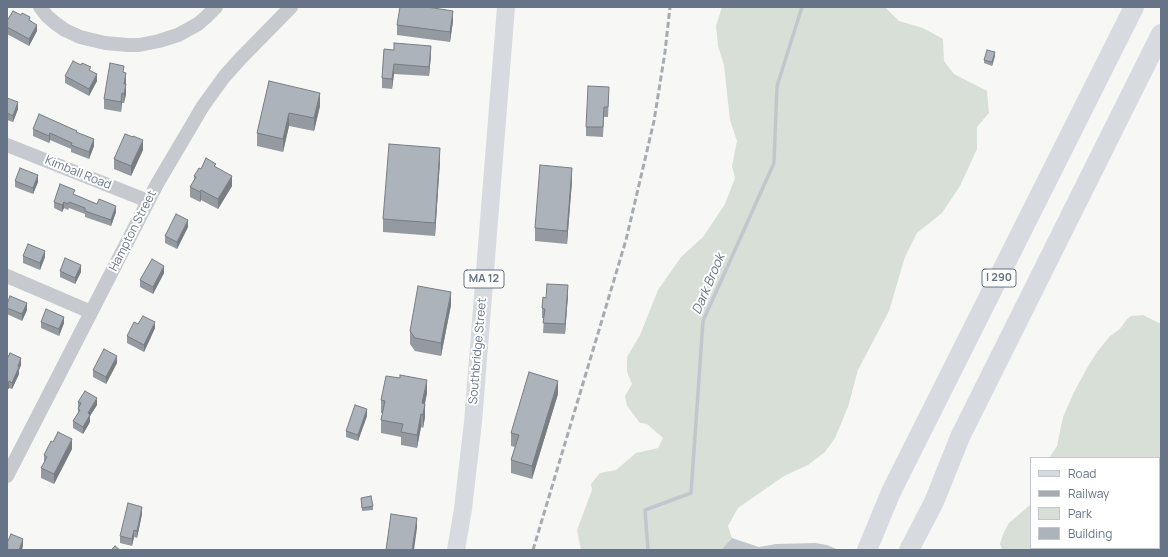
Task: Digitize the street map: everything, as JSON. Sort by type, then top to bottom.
[{"type":"highway","name":"I 290","points":[[867,550],[891,492],[1134,7]]},
{"type":"highway","name":"I 290","points":[[909,550],[934,502],[960,437],[1161,34]]},
{"type":"main road","name":"Southbridge Street","points":[[456,550],[463,509],[473,422],[506,7]]},
{"type":"street","points":[[40,7],[47,16],[65,30],[80,37],[105,43],[139,45],[160,41],[178,35],[198,24],[216,7]]},
{"type":"street","name":"Hampton Street","points":[[7,476],[148,201],[182,140],[214,90],[242,56],[291,7]]},
{"type":"street","name":"Kimball Road","points":[[7,145],[148,201]]},
{"type":"street","points":[[7,276],[91,312]]},
{"type":"green space","points":[[722,7],[885,7],[899,21],[923,28],[943,39],[944,61],[954,74],[987,91],[989,113],[977,127],[977,149],[960,186],[942,213],[917,233],[905,257],[889,311],[858,370],[848,407],[835,438],[825,452],[808,465],[784,476],[738,508],[728,526],[732,538],[721,550],[581,550],[577,530],[592,490],[591,484],[600,473],[616,470],[636,453],[658,448],[663,438],[647,424],[640,423],[627,406],[625,396],[632,384],[627,372],[627,357],[640,335],[658,290],[681,257],[703,237],[725,204],[735,178],[732,166],[737,141],[730,120],[724,65],[718,46],[716,26]]},
{"type":"green space","points":[[1143,315],[1161,324],[1161,550],[1002,550],[1000,544],[1009,523],[1030,505],[1030,549],[1160,549],[1160,457],[1050,457],[1057,446],[1063,417],[1087,368],[1097,352],[1110,336],[1120,329],[1131,316]]},
{"type":"shaded area","points":[[732,538],[759,547],[776,544],[815,543],[827,545],[839,550],[721,550]]},
{"type":"building","points":[[400,7],[427,7],[453,11],[450,32],[397,25]]},
{"type":"building","points":[[13,11],[30,17],[29,20],[37,25],[29,39],[7,27],[7,21]]},
{"type":"building","points":[[394,43],[431,46],[429,67],[394,64],[392,79],[382,78],[384,49],[394,50]]},
{"type":"building","points":[[987,50],[995,52],[992,62],[984,60]]},
{"type":"building","points":[[73,61],[81,65],[82,63],[91,67],[89,70],[97,74],[89,89],[65,76]]},
{"type":"building","points":[[110,63],[124,66],[123,72],[126,73],[124,84],[126,84],[124,94],[122,93],[121,102],[104,99]]},
{"type":"building","points":[[269,81],[320,93],[314,118],[289,113],[283,139],[257,133]]},
{"type":"building","points":[[588,86],[609,87],[608,107],[604,107],[603,127],[586,127]]},
{"type":"building","points":[[7,98],[18,102],[13,116],[7,113]]},
{"type":"building","points":[[39,114],[94,139],[89,152],[71,145],[72,143],[50,133],[49,136],[33,129]]},
{"type":"building","points":[[125,134],[143,140],[131,166],[114,159]]},
{"type":"building","points":[[389,144],[440,148],[435,223],[383,219]]},
{"type":"building","points":[[206,158],[216,164],[214,166],[232,176],[218,199],[201,190],[200,192],[190,187],[196,177],[194,176],[199,168],[201,169]]},
{"type":"building","points":[[540,165],[572,168],[567,231],[535,228]]},
{"type":"building","points":[[20,168],[38,175],[33,188],[15,181]]},
{"type":"building","points":[[60,184],[75,190],[73,194],[97,204],[99,199],[116,206],[111,220],[85,211],[85,208],[69,202],[68,204],[64,202],[62,205],[54,202]]},
{"type":"building","points":[[176,214],[188,220],[177,242],[165,236]]},
{"type":"building","points":[[28,244],[45,251],[40,263],[23,256]]},
{"type":"building","points":[[65,258],[81,265],[75,278],[60,271]]},
{"type":"building","points":[[152,259],[164,266],[153,287],[140,280]]},
{"type":"building","points":[[547,284],[568,285],[565,324],[543,323],[545,309],[542,308],[543,297],[546,298]]},
{"type":"building","points":[[418,286],[451,292],[441,343],[415,338],[410,331]]},
{"type":"building","points":[[10,296],[27,303],[22,314],[7,308]]},
{"type":"building","points":[[46,309],[64,317],[59,329],[41,322]]},
{"type":"building","points":[[143,316],[155,322],[144,345],[127,336],[134,322],[138,324]]},
{"type":"building","points":[[104,349],[117,356],[106,377],[93,370]]},
{"type":"building","points":[[10,353],[21,358],[12,383],[9,381],[7,385],[7,359]]},
{"type":"building","points":[[529,372],[558,381],[532,466],[511,460],[519,435],[511,433]]},
{"type":"building","points":[[400,375],[427,380],[422,403],[425,404],[423,415],[421,414],[417,435],[401,432],[403,424],[381,420],[385,401],[381,400],[386,376],[400,378]]},
{"type":"building","points":[[85,391],[97,398],[88,413],[90,415],[83,427],[73,421],[80,410],[78,409],[81,403],[78,402]]},
{"type":"building","points":[[355,405],[367,409],[358,435],[346,431]]},
{"type":"building","points":[[58,432],[72,439],[54,474],[41,468],[47,457],[44,455],[51,441],[53,442]]},
{"type":"building","points":[[371,496],[373,506],[362,508],[361,498]]},
{"type":"building","points":[[128,503],[142,507],[137,531],[134,530],[132,539],[120,536]]},
{"type":"building","points":[[391,514],[417,518],[412,550],[386,550]]},
{"type":"building","points":[[11,534],[23,539],[19,550],[7,550],[7,543]]},
{"type":"building","points":[[115,546],[120,550],[111,550]]},
{"type":"waterway","name":"Dark Brook","points":[[648,550],[645,510],[691,493],[703,321],[774,163],[777,86],[802,7]]},
{"type":"railway","points":[[533,550],[626,240],[654,121],[665,52],[670,7]]}]
